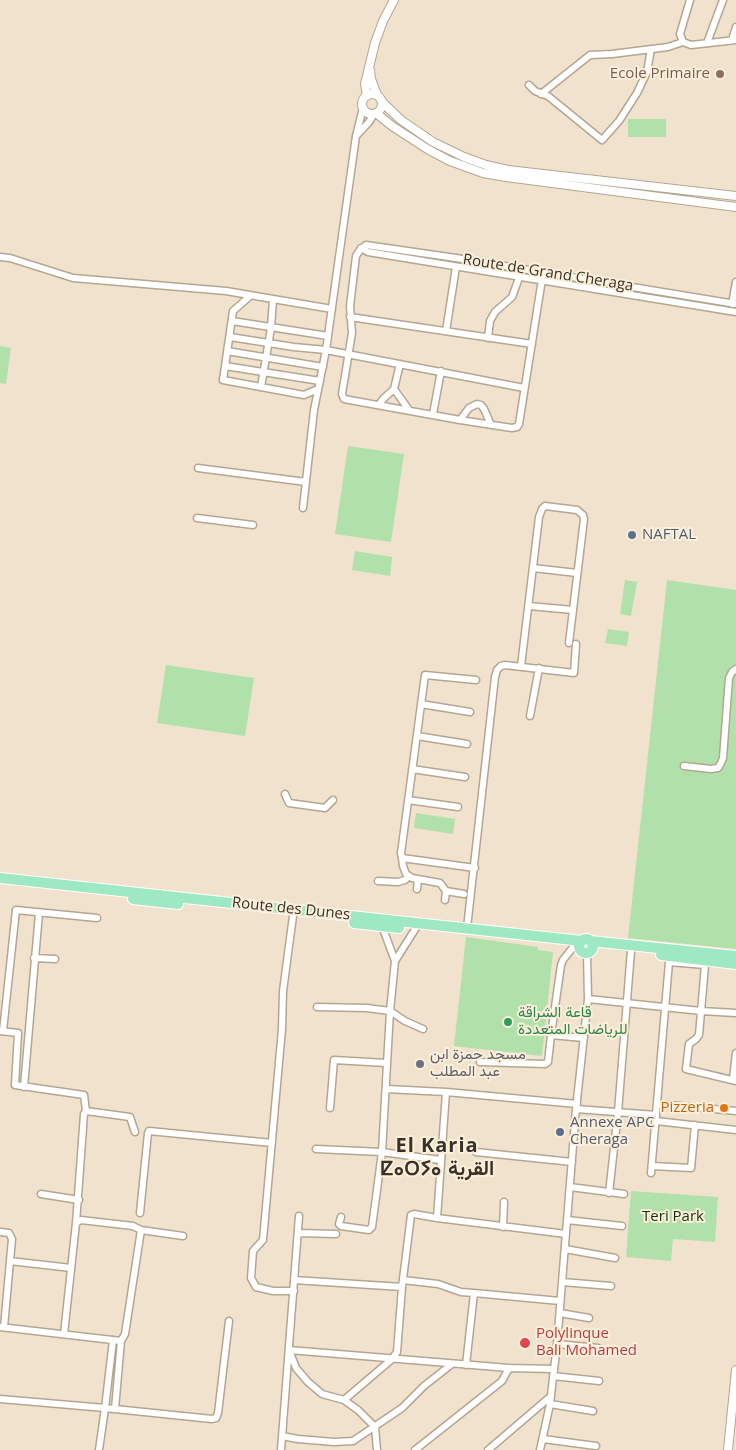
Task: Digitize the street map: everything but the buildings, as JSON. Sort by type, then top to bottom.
[{"type":"main road","name":"Route des Dunes","points":[[0,878],[631,951],[669,959],[736,964]]},
{"type":"main road","name":"Route des Dunes","points":[[0,885],[382,926],[467,928],[584,946],[736,956]]},
{"type":"street","points":[[367,96],[365,84],[375,43],[383,21],[394,0]]},
{"type":"street","points":[[683,42],[680,34],[690,0]]},
{"type":"street","points":[[707,43],[723,0]]},
{"type":"street","points":[[541,94],[590,55],[668,47],[683,42],[691,45],[734,40],[736,28]]},
{"type":"street","points":[[529,85],[534,91],[548,96],[602,140],[619,121],[637,93],[647,72],[651,49]]},
{"type":"street","points":[[369,68],[377,95],[401,120],[434,142],[464,157],[508,170],[736,196]]},
{"type":"street","points":[[303,508],[314,410],[326,350],[356,136],[363,108],[363,100],[371,94],[377,95]]},
{"type":"street","points":[[356,136],[382,108],[383,103]]},
{"type":"street","points":[[363,108],[367,113],[375,114],[435,153],[462,166],[483,173],[736,207]]},
{"type":"street","name":"Route de Grand Cheraga","points":[[361,248],[370,245],[734,304]]},
{"type":"street","points":[[543,273],[542,282],[532,344],[518,426],[514,428],[460,420],[347,400],[342,396],[352,332],[350,317],[356,256],[361,248],[368,252],[542,282],[736,312]]},
{"type":"street","points":[[0,256],[73,278],[226,292],[332,310]]},
{"type":"street","points":[[446,331],[456,267]]},
{"type":"street","points":[[488,338],[490,321],[498,308],[514,294],[519,278]]},
{"type":"street","points":[[734,304],[736,282]]},
{"type":"street","points":[[250,296],[234,309],[223,380],[304,395],[318,389]]},
{"type":"street","points":[[261,387],[273,299]]},
{"type":"street","points":[[350,317],[532,344]]},
{"type":"street","points":[[232,321],[328,336]]},
{"type":"street","points":[[230,337],[326,350],[524,388]]},
{"type":"street","points":[[228,351],[323,367]]},
{"type":"street","points":[[379,405],[391,390],[394,389],[400,364]]},
{"type":"street","points":[[226,366],[320,381]]},
{"type":"street","points":[[434,414],[441,371]]},
{"type":"street","points":[[394,389],[409,410]]},
{"type":"street","points":[[460,420],[468,408],[477,404],[481,405],[484,409],[491,425]]},
{"type":"street","points":[[198,468],[306,482]]},
{"type":"street","points":[[521,666],[540,513],[545,506],[577,510],[583,514],[569,643]]},
{"type":"street","points":[[197,518],[253,525]]},
{"type":"street","points":[[533,568],[577,573]]},
{"type":"street","points":[[529,606],[572,610]]},
{"type":"street","points":[[467,928],[495,677],[501,666],[521,666],[574,672],[576,644]]},
{"type":"street","points":[[530,716],[539,668]]},
{"type":"street","points":[[684,766],[711,770],[718,768],[721,763],[723,758],[729,678],[736,669]]},
{"type":"street","points":[[445,900],[446,891],[440,883],[409,876],[402,866],[401,853],[425,675],[476,680]]},
{"type":"street","points":[[421,704],[470,712]]},
{"type":"street","points":[[417,736],[467,744]]},
{"type":"street","points":[[412,769],[465,777]]},
{"type":"street","points":[[285,794],[289,803],[325,808],[333,800]]},
{"type":"street","points":[[408,800],[458,807]]},
{"type":"street","points":[[402,858],[475,868]]},
{"type":"street","points":[[378,881],[398,882],[405,880],[409,876]]},
{"type":"street","points":[[417,889],[418,879]]},
{"type":"street","points":[[446,891],[464,894]]},
{"type":"street","points":[[64,1334],[79,1200],[84,1114],[86,1111],[84,1095],[15,1085],[18,1034],[1,1031],[16,910],[97,918]]},
{"type":"street","points":[[24,1087],[38,912]]},
{"type":"street","points":[[293,916],[283,992],[282,1029],[263,1240],[253,1251],[251,1278],[256,1287],[273,1291],[294,1291]]},
{"type":"street","points":[[341,1217],[340,1226],[371,1229],[382,1152],[386,1063],[395,961],[382,926]]},
{"type":"street","points":[[395,961],[417,926]]},
{"type":"street","points":[[480,1062],[545,1064],[548,1062],[562,960],[584,946],[588,999],[557,1344],[550,1400],[540,1450]]},
{"type":"street","points":[[609,1192],[618,1112],[631,951]]},
{"type":"street","points":[[34,958],[55,959]]},
{"type":"street","points":[[695,1126],[691,1168],[652,1169],[669,959],[736,969]]},
{"type":"street","points":[[705,965],[699,1035],[689,1044],[686,1069],[688,1071],[734,1080],[736,1053]]},
{"type":"street","points":[[588,999],[701,1011],[736,1012]]},
{"type":"street","points":[[317,1007],[368,1008],[390,1011],[405,1021],[423,1029]]},
{"type":"street","points":[[551,1035],[584,1038]]},
{"type":"street","points":[[330,1108],[334,1060],[386,1063]]},
{"type":"street","points":[[386,1089],[446,1092],[577,1107],[656,1118],[695,1126],[736,1130]]},
{"type":"street","points":[[437,1218],[446,1092]]},
{"type":"street","points":[[657,1104],[736,1111]]},
{"type":"street","points":[[86,1111],[130,1117],[135,1132]]},
{"type":"street","points":[[140,1213],[149,1131],[272,1142]]},
{"type":"street","points":[[316,1149],[382,1152],[440,1160]]},
{"type":"street","points":[[476,1152],[572,1162]]},
{"type":"street","points":[[570,1187],[624,1194]]},
{"type":"street","points":[[42,1194],[79,1200]]},
{"type":"street","points":[[503,1227],[504,1202]]},
{"type":"street","points":[[344,1400],[391,1360],[397,1352],[402,1284],[411,1215],[566,1234]]},
{"type":"street","points":[[281,1450],[299,1216]]},
{"type":"street","points":[[76,1223],[81,1220],[133,1226],[141,1230],[183,1236]]},
{"type":"street","points":[[567,1220],[622,1226]]},
{"type":"street","points":[[115,1409],[121,1341],[125,1334],[141,1230]]},
{"type":"street","points":[[0,1232],[9,1233],[12,1239],[2,1327],[121,1341]]},
{"type":"street","points":[[298,1234],[336,1234]]},
{"type":"street","points":[[565,1249],[615,1258]]},
{"type":"street","points":[[10,1261],[71,1268]]},
{"type":"street","points":[[294,1280],[438,1284],[461,1292],[560,1301]]},
{"type":"street","points":[[562,1282],[611,1286]]},
{"type":"street","points":[[466,1365],[474,1293]]},
{"type":"street","points":[[560,1313],[589,1318]]},
{"type":"street","points":[[0,1399],[216,1418],[229,1321]]},
{"type":"street","points":[[99,1450],[113,1340]]},
{"type":"street","points":[[557,1344],[598,1348]]},
{"type":"street","points":[[289,1350],[391,1360],[509,1368],[599,1380]]},
{"type":"street","points":[[289,1350],[296,1368],[308,1382],[322,1394],[344,1400],[358,1410],[374,1427],[377,1450]]},
{"type":"street","points":[[282,1436],[325,1441],[353,1441],[402,1408],[424,1386],[452,1364]]},
{"type":"street","points":[[415,1450],[502,1381],[509,1368]]},
{"type":"street","points":[[728,1450],[736,1370]]},
{"type":"street","points":[[550,1400],[593,1411]]},
{"type":"street","points":[[488,1450],[550,1400]]},
{"type":"street","points":[[542,1440],[596,1446]]},
{"type":"street","points":[[352,1450],[353,1441]]},
{"type":"green space","points":[[628,119],[666,119],[666,137],[628,137]]},
{"type":"green space","points":[[0,346],[11,348],[6,384],[0,383]]},
{"type":"green space","points":[[348,446],[404,454],[391,542],[335,534]]},
{"type":"green space","points":[[355,551],[392,557],[390,576],[352,570]]},
{"type":"green space","points":[[625,580],[637,582],[631,616],[620,614]]},
{"type":"green space","points":[[667,580],[736,590],[736,949],[628,938]]},
{"type":"green space","points":[[608,629],[629,632],[627,646],[605,643]]},
{"type":"green space","points":[[166,665],[254,678],[245,736],[157,723]]},
{"type":"green space","points":[[416,813],[455,819],[453,834],[414,828]]},
{"type":"green space","points":[[466,937],[538,947],[538,950],[553,952],[542,1056],[454,1046]]},
{"type":"green space","name":"Teri Park","points":[[631,1191],[718,1197],[715,1242],[673,1239],[671,1261],[626,1257]]},
{"type":"place","name":"Ecole Primaire","points":[[720,74]]},
{"type":"place","name":"NAFTAL","points":[[632,535]]},
{"type":"place","name":"قاعة الشراقة للرياضات المتعددة","points":[[508,1022]]},
{"type":"place","name":"مسجد حمزة ابن عبد المطلب","points":[[420,1064]]},
{"type":"place","name":"Pizzeria","points":[[724,1108]]},
{"type":"place","name":"Annexe APC Cheraga","points":[[560,1132]]},
{"type":"place","name":"Polylinque Bali Mohamed","points":[[525,1343]]},
{"type":"district","name":"El Karia ⵇⴰⵔⵢⴰ القرية","points":[[437,1158]]}]
